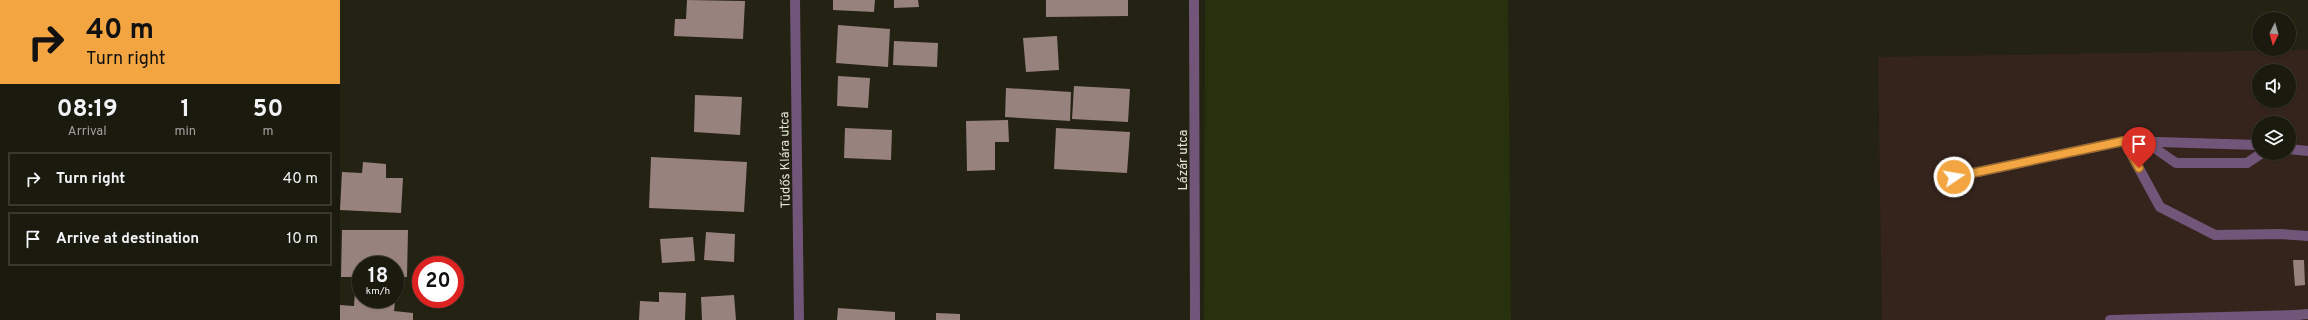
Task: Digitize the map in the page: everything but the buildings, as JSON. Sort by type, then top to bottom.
[{"type":"street","name":"Tüdős Klára utca","points":[[795,0],[799,320]]},
{"type":"street","name":"Lázár utca","points":[[1194,0],[1195,320]]},
{"type":"street","points":[[2124,141],[2160,207],[2215,234],[2280,234],[2308,236]]},
{"type":"street","points":[[1954,177],[2124,141],[2252,145]]},
{"type":"street","points":[[2146,142],[2176,164],[2247,163],[2252,160]]},
{"type":"street","points":[[2296,150],[2308,151]]},
{"type":"street","points":[[2110,320],[2296,317],[2308,314]]},
{"type":"shaded area","points":[[2296,50],[2308,50],[2308,320],[1882,320],[1878,57],[2252,51],[2252,56],[2296,56]]},
{"type":"green space","points":[[1205,0],[1508,0],[1511,320],[1204,320]]},
{"type":"route","points":[[1954,177],[2124,141],[2139,168]]}]
